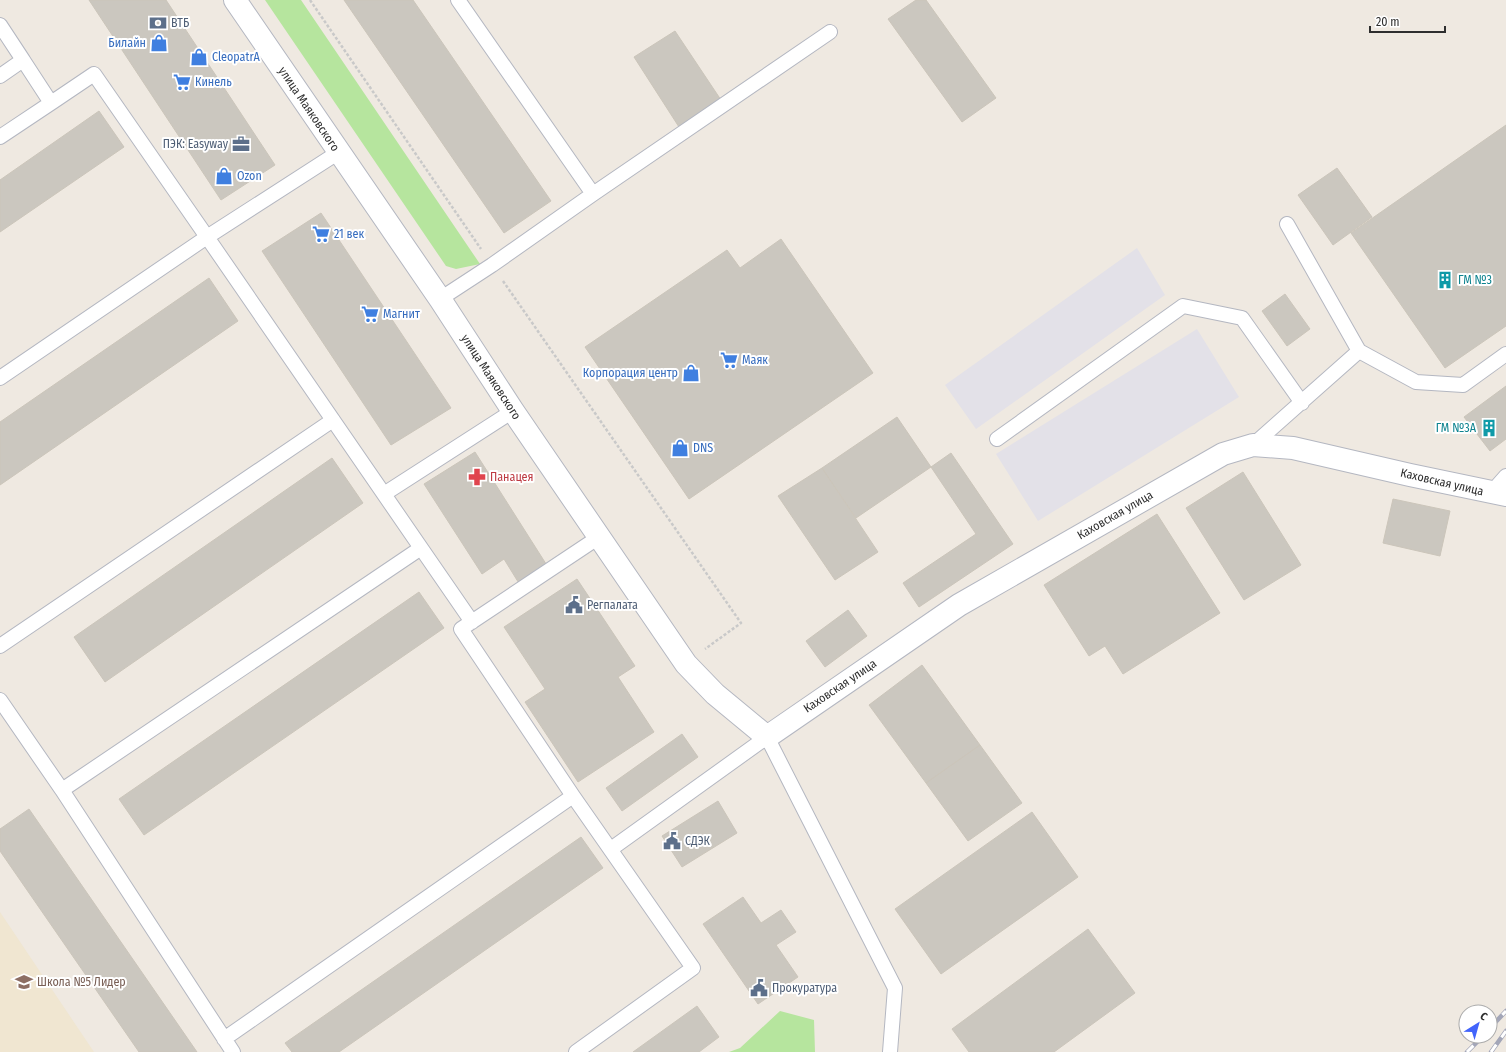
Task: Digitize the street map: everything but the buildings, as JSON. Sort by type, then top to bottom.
[{"type":"street","name":"улица Маяковского","points":[[235,0],[440,299],[513,411],[686,664],[715,694],[767,737]]},
{"type":"street","name":"Каховская улица","points":[[767,737],[959,605],[1223,454],[1253,445],[1293,448],[1499,494]]},
{"type":"lane","points":[[458,0],[593,194]]},
{"type":"lane","points":[[0,25],[51,103]]},
{"type":"lane","points":[[440,299],[492,265],[830,32]]},
{"type":"lane","points":[[0,76],[24,60]]},
{"type":"lane","points":[[0,137],[94,74],[472,622]]},
{"type":"lane","points":[[0,378],[207,237],[339,152]]},
{"type":"lane","points":[[1287,224],[1359,351],[1416,382],[1463,385],[1506,354]]},
{"type":"lane","points":[[997,439],[1183,306],[1242,318],[1302,403]]},
{"type":"lane","points":[[1253,445],[1359,351]]},
{"type":"lane","points":[[384,494],[513,411]]},
{"type":"lane","points":[[0,646],[332,420]]},
{"type":"lane","points":[[1499,494],[1506,476]]},
{"type":"lane","points":[[576,1052],[694,968],[574,796],[461,629],[599,538]]},
{"type":"lane","points":[[62,790],[421,548]]},
{"type":"lane","points":[[0,700],[62,790],[233,1052]]},
{"type":"lane","points":[[611,849],[767,737],[895,988],[890,1052]]},
{"type":"lane","points":[[224,1039],[574,796]]},
{"type":"path","points":[[310,0],[741,623],[686,664]]},
{"type":"shaded area","points":[[1137,248],[1165,295],[976,429],[945,385]]},
{"type":"shaded area","points":[[1197,329],[1239,397],[1038,521],[996,454]]},
{"type":"shaded area","name":"Школа №5 Лидер","points":[[0,912],[94,1052],[0,1052]]},
{"type":"green space","points":[[265,0],[301,0],[480,264],[456,269],[446,266]]},
{"type":"green space","points":[[780,1011],[814,1020],[815,1052],[729,1052],[740,1048]]},
{"type":"railway","points":[[1498,1020],[1506,1011]]},
{"type":"railway","points":[[1491,1052],[1506,1031]]},
{"type":"railway","points":[[1467,1052],[1475,1044]]},
{"type":"place","name":"ВТБ","points":[[158,23]]},
{"type":"place","name":"Билайн","points":[[159,43]]},
{"type":"place","name":"CleopatrA","points":[[199,57]]},
{"type":"place","name":"Кинель","points":[[182,82]]},
{"type":"place","name":"ПЭК: Easyway","points":[[241,144]]},
{"type":"place","name":"Ozon","points":[[224,176]]},
{"type":"place","name":"21 век","points":[[321,234]]},
{"type":"place","name":"ГМ №3","points":[[1445,280]]},
{"type":"place","name":"Магнит","points":[[370,314]]},
{"type":"place","name":"Маяк","points":[[729,360]]},
{"type":"place","name":"Корпорация центр","points":[[691,373]]},
{"type":"place","name":"ГМ №3А","points":[[1489,428]]},
{"type":"place","name":"DNS","points":[[680,448]]},
{"type":"place","name":"Панацея","points":[[477,477]]},
{"type":"place","name":"Регпалата","points":[[574,605]]},
{"type":"place","name":"СДЭК","points":[[672,841]]},
{"type":"place","name":"Школа №5 Лидер","points":[[24,982]]},
{"type":"place","name":"Прокуратура","points":[[759,988]]}]
